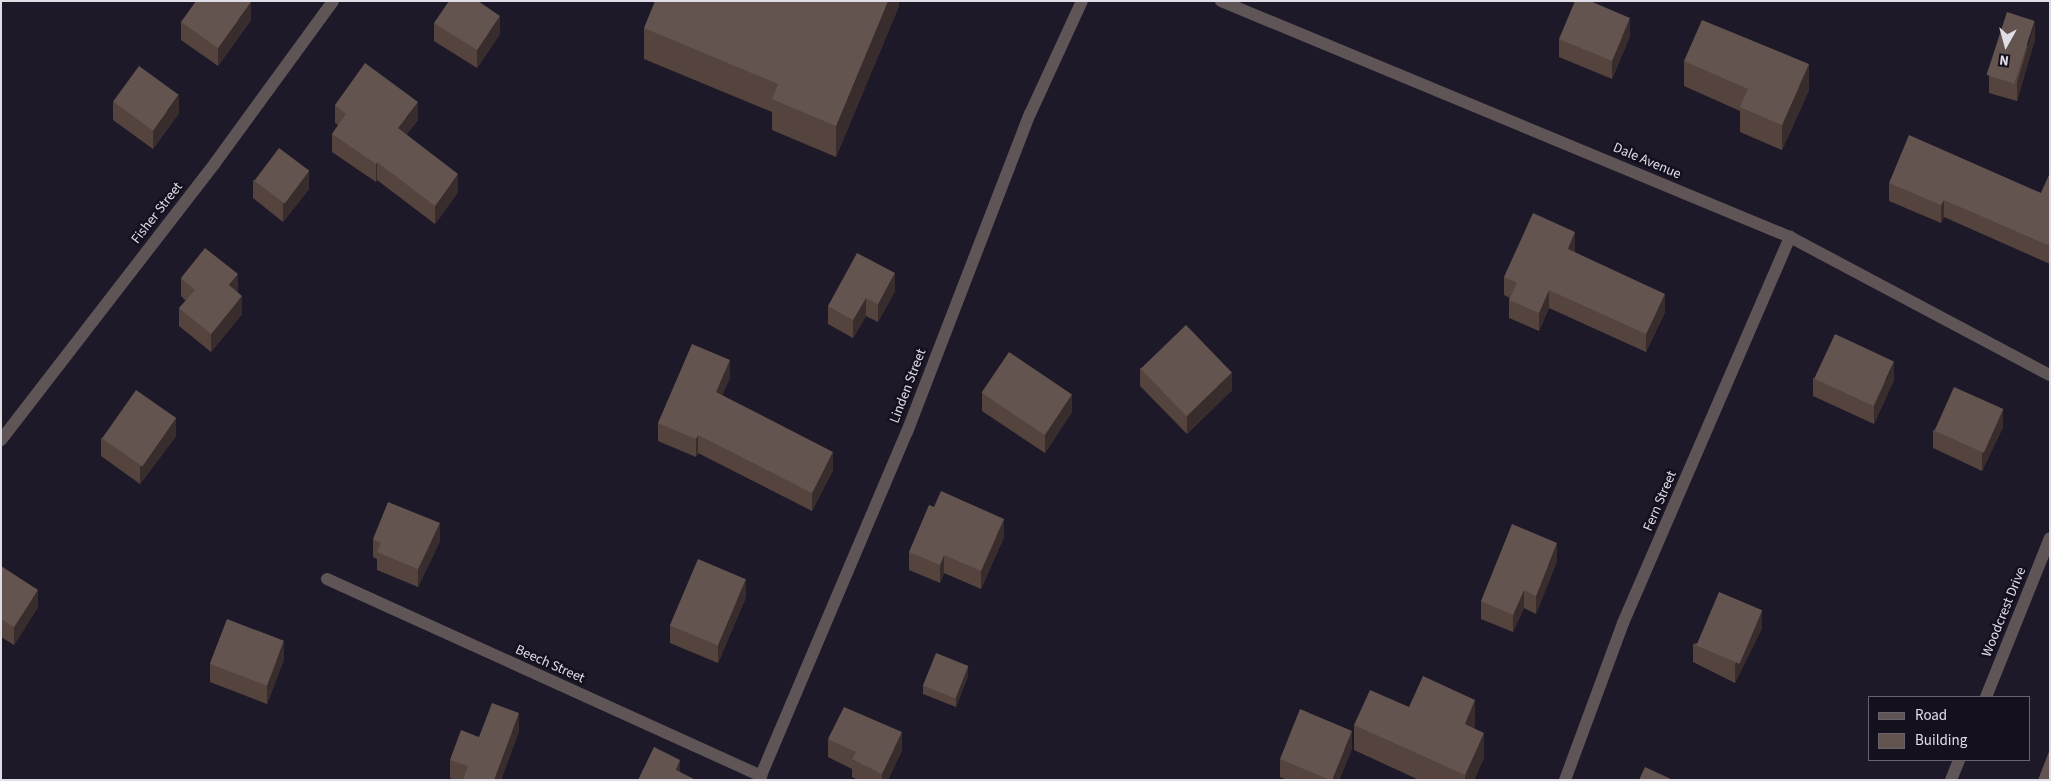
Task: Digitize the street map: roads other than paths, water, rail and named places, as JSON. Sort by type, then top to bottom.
[{"type":"street","name":"Fisher Street","points":[[1,440],[215,163],[333,1]]},
{"type":"street","name":"Linden Street","points":[[760,778],[907,432],[1030,114],[1082,1]]},
{"type":"street","name":"Dale Avenue","points":[[1220,1],[1790,237],[2050,375]]},
{"type":"street","name":"Fern Street","points":[[1565,780],[1624,623],[1790,237]]},
{"type":"street","name":"Woodcrest Drive","points":[[1986,696],[2050,538]]},
{"type":"street","name":"Beech Street","points":[[327,579],[760,778]]},
{"type":"street","points":[[1951,780],[1959,761]]}]
